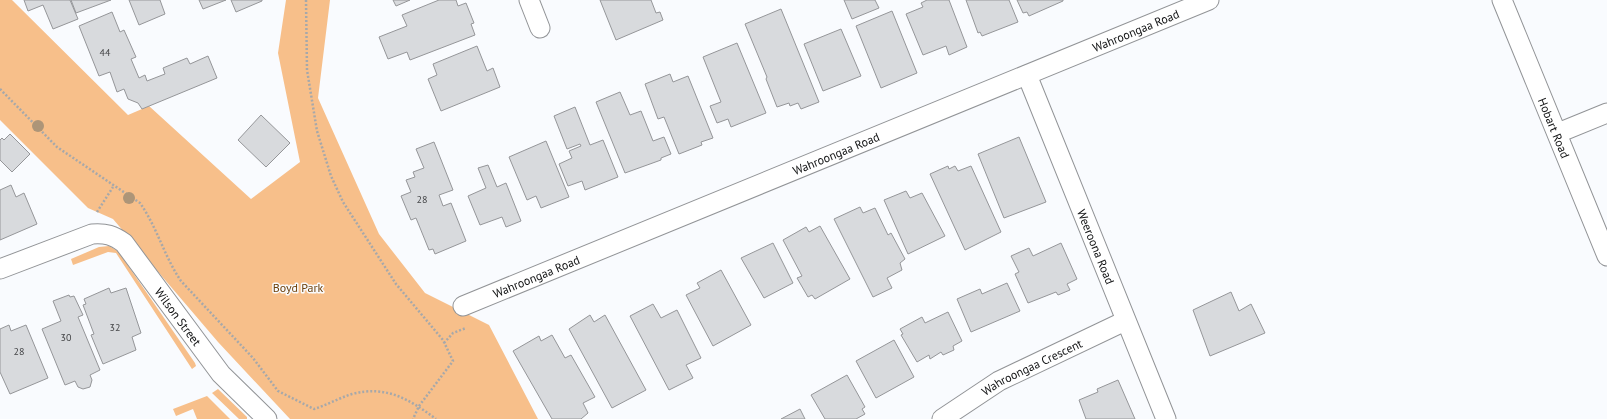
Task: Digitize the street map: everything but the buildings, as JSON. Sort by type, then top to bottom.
[{"type":"street","points":[[529,0],[540,28]]},
{"type":"street","name":"Wahroongaa Road","points":[[463,306],[1209,0]]},
{"type":"street","name":"Hobart Road","points":[[1502,0],[1558,133],[1607,256]]},
{"type":"street","name":"Weeroona Road","points":[[1027,75],[1125,321],[1166,419]]},
{"type":"street","points":[[1558,133],[1607,113]]},
{"type":"street","name":"Wilson Street","points":[[0,269],[92,234],[104,233],[115,237],[124,243],[221,374],[267,419]]},
{"type":"street","name":"Wahroongaa Crescent","points":[[942,419],[999,381],[1125,321]]},
{"type":"path","points":[[306,0],[307,70],[317,131],[331,176],[343,202],[396,284],[443,340],[453,361],[419,406],[413,419]]},
{"type":"path","points":[[0,89],[56,147],[140,203],[148,214],[171,266],[181,281],[254,358],[278,391],[314,409],[350,395],[370,390],[383,391],[419,406],[436,419]]},
{"type":"green space","name":"Boyd Park","points":[[0,0],[12,0],[128,115],[149,106],[251,199],[300,162],[278,53],[286,0],[330,0],[318,98],[379,234],[425,293],[489,325],[538,419],[290,419],[218,342],[113,219],[88,208],[0,120]]},
{"type":"green space","points":[[109,246],[118,251],[195,363],[196,366],[192,369],[116,253],[108,252],[73,265],[71,259],[99,247]]},
{"type":"green space","points":[[218,389],[247,417],[247,419],[239,419],[212,393]]},
{"type":"green space","points":[[207,396],[230,419],[197,419],[193,409],[176,416],[173,409]]}]
